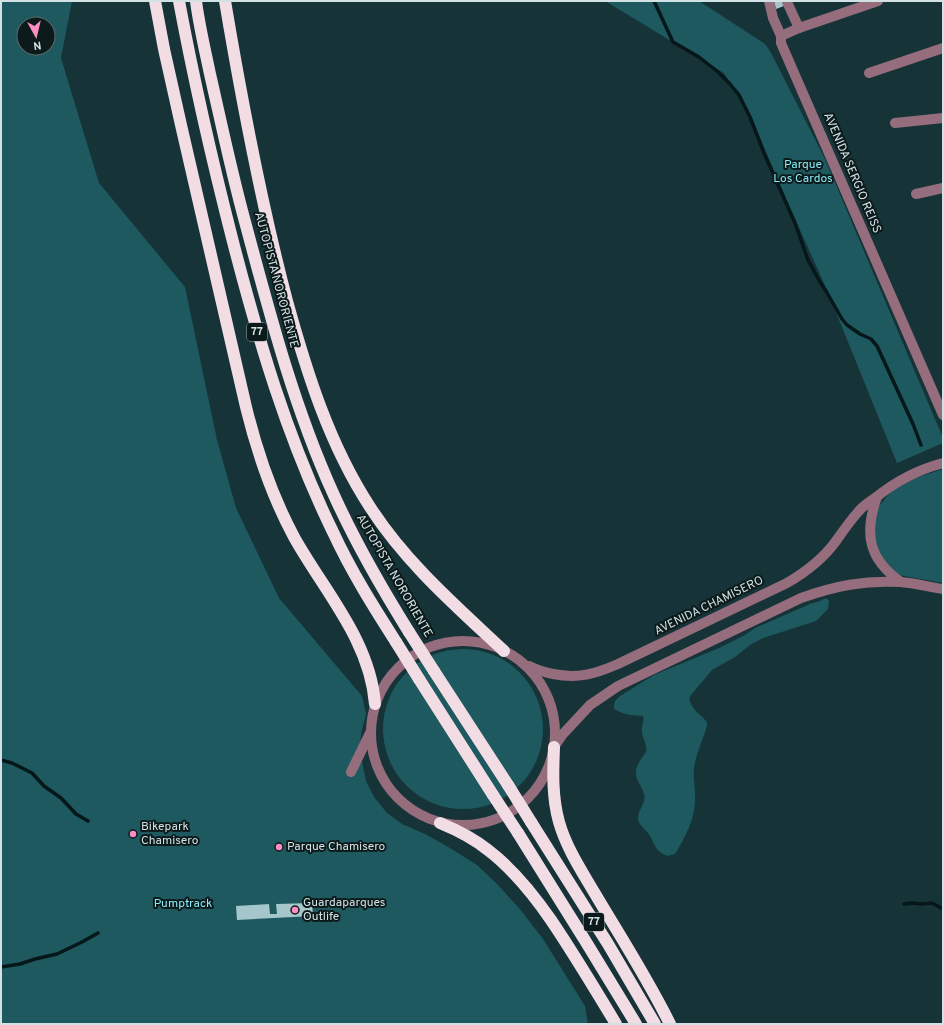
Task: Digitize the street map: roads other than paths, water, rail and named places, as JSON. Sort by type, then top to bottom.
[{"type":"highway","points":[[155,1],[181,125],[246,407],[258,452],[286,522],[304,554],[349,625],[363,654],[372,680],[375,704]]},
{"type":"highway","name":"77","points":[[179,1],[206,133],[253,317],[274,389],[296,449],[332,531],[358,582],[518,833],[636,1024]]},
{"type":"highway","name":"AUTOPISTA NORORIENTE","points":[[196,1],[221,122],[239,199],[268,310],[294,393],[322,467],[344,517],[376,578],[409,632],[508,785],[616,957],[655,1024]]},
{"type":"highway","points":[[225,1],[244,108],[273,247],[310,381],[336,447],[369,507],[399,546],[442,593],[504,651]]},
{"type":"highway","points":[[554,747],[552,774],[554,798],[559,823],[564,837],[670,1024]]},
{"type":"highway","points":[[440,823],[467,835],[485,847],[520,880],[563,938],[616,1024]]},
{"type":"street","name":"AVENIDA SERGIO REISS","points":[[769,1],[773,18],[781,36],[781,43],[943,415]]},
{"type":"street","points":[[781,36],[799,28],[878,1]]},
{"type":"street","points":[[787,2],[799,28]]},
{"type":"street","points":[[869,73],[943,48]]},
{"type":"street","points":[[895,123],[943,118]]},
{"type":"street","points":[[916,194],[943,188]]},
{"type":"street","name":"AVENIDA CHAMISERO","points":[[523,664],[537,671],[568,676],[580,676],[592,674],[618,664],[787,583],[800,575],[821,559],[860,510],[894,483],[903,478],[943,463]]},
{"type":"street","points":[[877,497],[872,512],[870,525],[871,544],[878,560],[884,568],[901,582]]},
{"type":"street","points":[[554,747],[563,734],[590,705],[618,686],[801,598],[838,586],[867,582],[901,582],[943,589]]},
{"type":"street","points":[[463,641],[477,642],[504,651],[523,664],[534,675],[543,687],[550,701],[554,716],[555,732],[554,747],[547,772],[541,783],[524,802],[514,810],[497,819],[478,824],[459,825],[440,823],[428,819],[399,800],[378,771],[371,745],[370,731],[375,704],[388,679],[409,658],[421,651],[448,642],[463,641]]},
{"type":"street","points":[[350,772],[370,731]]},
{"type":"waterway","points":[[654,1],[673,42],[699,57],[718,72],[739,95],[750,117],[795,223],[808,260],[842,319],[847,325],[860,334],[871,339],[877,346],[913,424],[921,445]]},
{"type":"waterway","points":[[1,760],[12,763],[32,773],[44,786],[61,798],[76,814],[88,821]]},
{"type":"waterway","points":[[904,904],[932,903],[943,909]]},
{"type":"waterway","points":[[1,967],[20,964],[57,954],[98,933]]},
{"type":"place","name":"Bikepark Chamisero","points":[[133,834]]},
{"type":"place","name":"Parque Chamisero","points":[[279,847]]},
{"type":"place","name":"Guardaparques Outlife","points":[[295,910]]},
{"type":"park label","name":"Parque Los Cardos","points":[[803,172]]},
{"type":"park label","name":"Pumptrack","points":[[183,904]]}]
